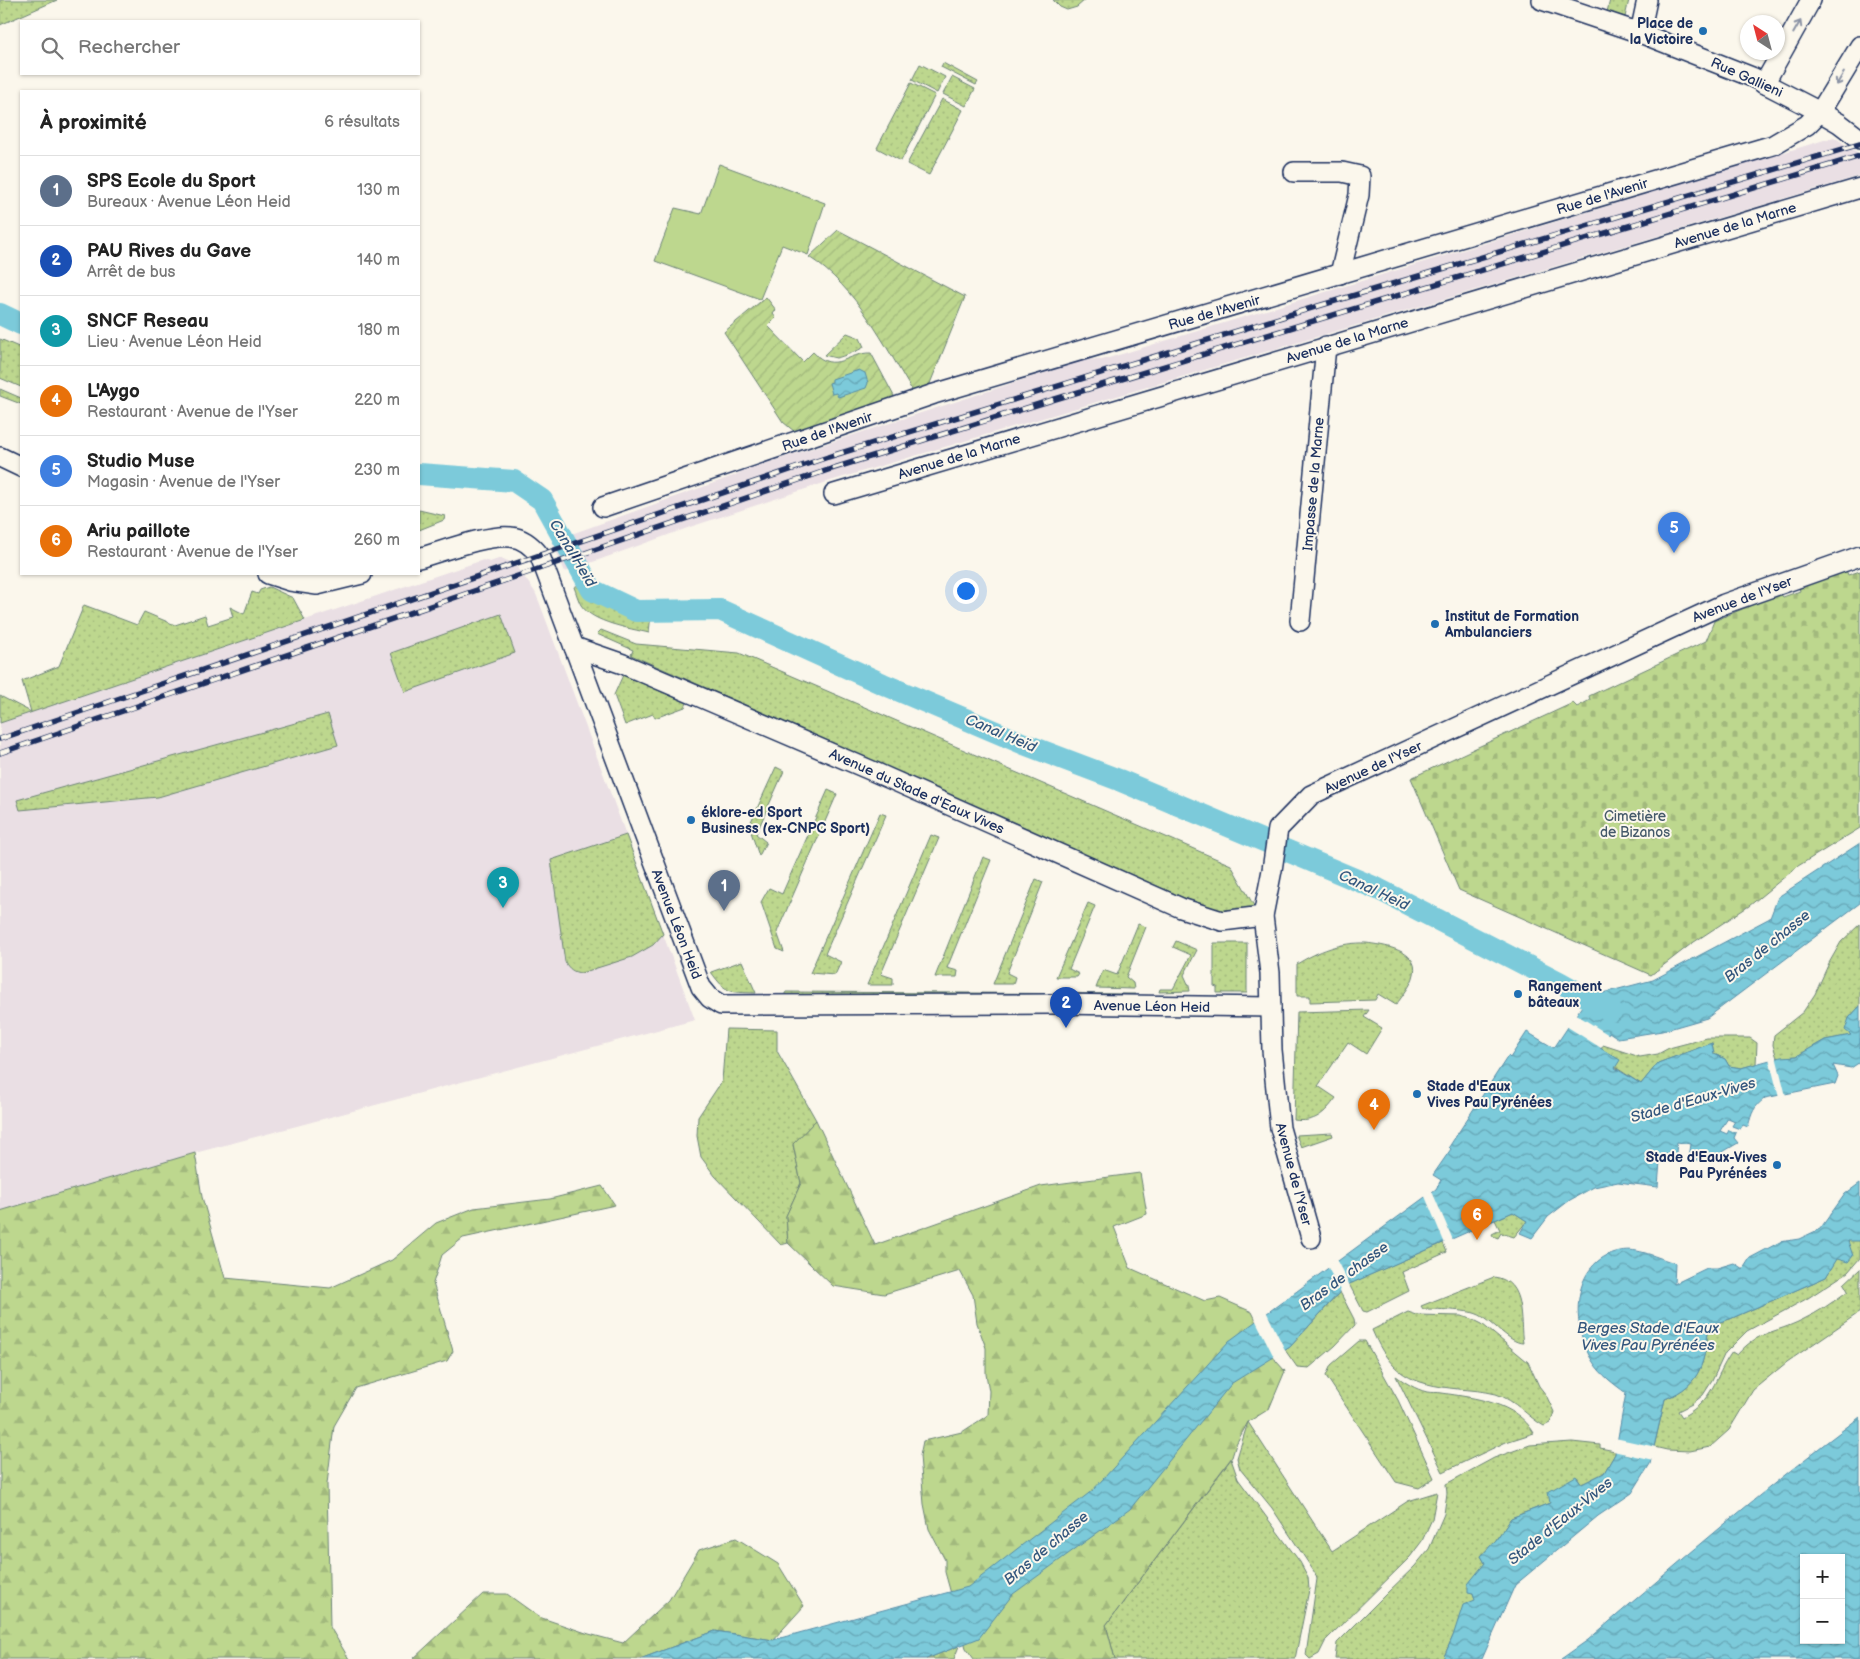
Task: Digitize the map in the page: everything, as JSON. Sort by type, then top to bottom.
[{"type":"street","name":"Rue Gallieni","points":[[1542,0],[1640,33],[1752,76],[1840,123],[1860,139]]},
{"type":"street","points":[[1640,33],[1647,0]]},
{"type":"street","points":[[1764,84],[1812,0]]},
{"type":"street","name":"Rue de l'Avenir","points":[[603,507],[934,394],[1773,146],[1807,125],[1820,112],[1860,46]]},
{"type":"street","points":[[1294,172],[1342,172],[1360,176],[1359,195],[1340,274]]},
{"type":"street","name":"Avenue de la Marne","points":[[834,494],[1860,188]]},
{"type":"street","name":"Impasse de la Marne","points":[[1300,621],[1326,346]]},
{"type":"street","points":[[0,457],[20,466]]},
{"type":"street","name":"Avenue Léon Heid","points":[[420,558],[495,536],[513,537],[524,541],[533,547],[540,556],[702,988],[710,998],[721,1005],[1054,1004],[1271,1007]]},
{"type":"street","name":"Avenue de l'Yser","points":[[1311,1238],[1280,1128],[1272,1050],[1270,973],[1263,916],[1278,829],[1311,795],[1724,604],[1860,556]]},
{"type":"street","points":[[271,575],[290,581],[316,585],[358,575]]},
{"type":"street","name":"Avenue du Stade d'Eaux Vives","points":[[574,646],[632,668],[870,770],[1181,908],[1222,921],[1263,916]]},
{"type":"shaded area","points":[[1834,137],[1860,154],[1860,176],[830,481],[693,526],[565,572],[552,541],[736,475],[742,471],[1087,359],[1102,360]]},
{"type":"shaded area","points":[[501,558],[515,564],[535,592],[695,1020],[195,1153],[0,1211],[0,723],[483,560],[490,562]]},
{"type":"green space","points":[[0,0],[57,0],[0,25]]},
{"type":"green space","points":[[1053,0],[1085,0],[1077,7],[1067,10],[1060,7]]},
{"type":"green space","points":[[1610,0],[1629,0],[1625,17],[1607,12]]},
{"type":"green space","points":[[943,63],[978,82],[976,85],[941,67]]},
{"type":"green space","points":[[920,64],[945,77],[937,93],[912,80]]},
{"type":"green space","points":[[952,77],[975,89],[966,106],[943,94]]},
{"type":"green space","points":[[911,83],[935,95],[901,161],[877,148]]},
{"type":"green space","points":[[942,99],[963,110],[929,175],[907,164]]},
{"type":"green space","points":[[719,164],[825,203],[808,255],[782,245],[760,299],[655,261],[675,208],[701,214]]},
{"type":"green space","points":[[838,230],[965,297],[929,386],[913,392],[880,336],[855,301],[841,284],[809,257]]},
{"type":"green space","points":[[766,297],[776,310],[773,314],[776,318],[768,326],[803,362],[813,352],[828,362],[842,361],[871,353],[895,398],[795,432],[783,422],[724,332]]},
{"type":"green space","points":[[847,333],[860,338],[864,347],[836,358],[824,355]]},
{"type":"green space","points":[[0,339],[20,348],[20,387],[0,378]]},
{"type":"green space","points":[[0,389],[20,398],[20,404],[0,396]]},
{"type":"green space","points":[[420,510],[445,516],[444,520],[420,530]]},
{"type":"green space","name":"Cimetière de Bizanos","points":[[1846,570],[1848,575],[1860,571],[1860,828],[1798,866],[1749,906],[1691,944],[1651,975],[1459,890],[1411,778],[1573,703],[1577,707],[1590,700],[1589,696],[1706,641],[1714,621],[1780,593],[1783,597],[1800,591],[1799,587]]},
{"type":"green space","points":[[585,582],[590,592],[636,614],[651,614],[649,633],[612,624],[587,611],[581,605],[574,587]]},
{"type":"green space","points":[[269,587],[293,598],[305,620],[0,723],[0,696],[31,712],[22,681],[59,666],[84,605],[137,625],[144,612],[175,625],[205,615],[208,625],[233,617],[230,607],[244,614],[252,592],[258,594],[260,590]]},
{"type":"green space","points":[[501,614],[515,653],[405,692],[391,653]]},
{"type":"green space","points":[[601,630],[636,644],[739,653],[1231,865],[1254,906],[1237,913],[1214,911],[631,655],[633,650],[597,634]]},
{"type":"green space","points":[[623,675],[687,703],[685,707],[655,718],[653,714],[625,725],[614,695]]},
{"type":"green space","points":[[328,714],[338,745],[158,797],[20,810],[17,800]]},
{"type":"green space","points":[[776,767],[784,771],[756,834],[766,842],[759,856],[749,826]]},
{"type":"green space","points":[[828,790],[837,794],[777,932],[784,952],[777,949],[761,902],[769,888],[782,894]]},
{"type":"green space","points":[[880,813],[886,815],[825,954],[841,962],[835,975],[810,973]]},
{"type":"green space","points":[[626,835],[663,934],[653,945],[632,957],[581,973],[576,972],[565,962],[551,860]]},
{"type":"green space","points":[[931,835],[939,838],[881,974],[893,978],[893,985],[867,985]]},
{"type":"green space","points":[[983,857],[991,860],[947,968],[958,971],[957,977],[935,977]]},
{"type":"green space","points":[[1036,879],[1043,882],[1007,973],[1015,977],[1013,984],[993,984]]},
{"type":"green space","points":[[1088,903],[1095,906],[1069,969],[1079,974],[1077,977],[1056,977]]},
{"type":"green space","points":[[1138,924],[1146,927],[1126,977],[1133,983],[1134,989],[1096,988],[1103,970],[1117,975]]},
{"type":"green space","points":[[1860,924],[1860,1006],[1849,1018],[1852,1035],[1825,1040],[1797,1056],[1777,1058],[1773,1045],[1774,1035],[1803,1012],[1815,994],[1841,942]]},
{"type":"green space","points":[[1176,941],[1197,950],[1184,975],[1190,991],[1159,992],[1160,989],[1173,989],[1191,955],[1173,947]]},
{"type":"green space","points":[[1214,943],[1247,943],[1247,993],[1217,993],[1217,987],[1214,986]]},
{"type":"green space","points":[[1366,943],[1390,947],[1406,954],[1411,959],[1414,966],[1413,978],[1396,1005],[1378,994],[1375,1000],[1310,1002],[1310,996],[1297,996],[1297,964],[1330,948]]},
{"type":"green space","points":[[742,961],[756,993],[729,990],[711,972]]},
{"type":"green space","points":[[786,992],[1135,994],[1133,1001],[781,1000]]},
{"type":"green space","points":[[1369,1010],[1364,1017],[1382,1028],[1366,1054],[1348,1042],[1318,1086],[1336,1098],[1323,1113],[1313,1119],[1294,1120],[1297,1012]]},
{"type":"green space","points":[[726,1029],[777,1030],[777,1051],[816,1120],[793,1145],[801,1183],[786,1216],[788,1243],[781,1245],[715,1176],[701,1157],[697,1136],[698,1117],[722,1081]]},
{"type":"green space","points":[[1707,1038],[1750,1038],[1757,1043],[1756,1064],[1741,1068],[1729,1066],[1725,1059],[1714,1054],[1712,1043],[1658,1063],[1641,1084],[1615,1067],[1601,1049],[1603,1045],[1640,1057],[1658,1054],[1669,1048]]},
{"type":"green space","points":[[816,1120],[875,1245],[1041,1186],[1140,1173],[1147,1214],[1114,1227],[1130,1268],[1205,1301],[1220,1298],[1252,1312],[1276,1361],[1285,1371],[1269,1409],[1248,1422],[1236,1444],[1232,1457],[1106,1625],[1115,1659],[974,1659],[966,1648],[945,1572],[945,1560],[929,1529],[924,1504],[920,1456],[923,1441],[962,1432],[988,1415],[989,1391],[986,1374],[986,1348],[977,1323],[973,1295],[960,1271],[884,1294],[833,1286],[788,1243],[786,1216],[801,1183],[793,1144]]},
{"type":"green space","points":[[1332,1133],[1333,1136],[1301,1147],[1296,1135]]},
{"type":"green space","points":[[195,1153],[202,1197],[225,1278],[330,1288],[392,1260],[436,1223],[474,1208],[550,1199],[602,1186],[615,1205],[463,1238],[442,1255],[433,1283],[453,1351],[447,1361],[356,1388],[334,1426],[327,1484],[330,1627],[349,1659],[0,1659],[0,1211]]},
{"type":"green space","points":[[1513,1212],[1527,1221],[1514,1237],[1501,1233],[1498,1238],[1493,1236],[1492,1234],[1500,1230],[1495,1220]]},
{"type":"green space","points":[[1858,1239],[1860,1241],[1860,1258],[1848,1272],[1808,1298],[1747,1331],[1725,1353],[1703,1395],[1692,1404],[1678,1411],[1682,1417],[1701,1403],[1712,1388],[1732,1352],[1737,1355],[1753,1341],[1767,1333],[1802,1320],[1826,1307],[1848,1291],[1844,1284],[1860,1269],[1860,1312],[1787,1362],[1753,1390],[1729,1430],[1710,1447],[1690,1451],[1667,1450],[1654,1447],[1665,1399],[1687,1386],[1699,1370],[1703,1360],[1709,1325],[1730,1319],[1826,1277],[1847,1241]]},
{"type":"green space","points":[[1443,1243],[1447,1252],[1402,1272],[1409,1291],[1367,1312],[1363,1311],[1349,1284]]},
{"type":"green space","points":[[1494,1277],[1504,1280],[1516,1294],[1521,1313],[1523,1343],[1512,1339],[1477,1314],[1423,1309],[1421,1306]]},
{"type":"green space","points":[[1340,1292],[1354,1319],[1355,1325],[1335,1346],[1309,1368],[1297,1367],[1285,1350],[1290,1347]]},
{"type":"green space","points":[[1408,1312],[1417,1315],[1461,1316],[1482,1324],[1528,1362],[1554,1412],[1550,1423],[1544,1426],[1509,1400],[1496,1394],[1427,1384],[1415,1380],[1395,1367],[1387,1358],[1372,1330]]},
{"type":"green space","points":[[1359,1341],[1365,1341],[1398,1400],[1434,1478],[1419,1488],[1396,1482],[1326,1376],[1331,1365]]},
{"type":"green space","points":[[1396,1376],[1423,1391],[1494,1403],[1517,1414],[1534,1433],[1506,1442],[1443,1472]]},
{"type":"green space","points":[[1248,1422],[1332,1551],[1408,1501],[1437,1492],[1432,1519],[1422,1541],[1410,1557],[1326,1640],[1319,1654],[1310,1659],[1306,1655],[1317,1579],[1315,1573],[1272,1508],[1240,1469],[1237,1458]]},
{"type":"green space","points":[[1572,1442],[1600,1445],[1600,1448],[1615,1451],[1615,1454],[1604,1473],[1582,1484],[1577,1477],[1550,1503],[1511,1518],[1496,1540],[1481,1556],[1485,1563],[1473,1593],[1476,1600],[1453,1636],[1443,1659],[1335,1659],[1337,1643],[1415,1566],[1429,1549],[1444,1514],[1447,1493],[1446,1484],[1494,1458],[1530,1445]]},
{"type":"green space","points":[[1231,1459],[1238,1479],[1300,1562],[1308,1577],[1309,1590],[1295,1659],[1115,1659],[1106,1625]]},
{"type":"green space","points":[[736,1538],[778,1564],[804,1606],[773,1640],[715,1631],[640,1659],[413,1659],[483,1594],[507,1594],[539,1617],[623,1643],[669,1600],[699,1550]]},
{"type":"green space","points":[[959,1646],[954,1659],[926,1659]]},
{"type":"water","points":[[859,370],[865,373],[868,383],[866,388],[838,397],[836,393],[832,394],[829,383],[832,382],[832,379]]},
{"type":"water","points":[[1860,843],[1860,903],[1707,1018],[1662,1031],[1618,1038],[1609,1032],[1600,1048],[1620,1060],[1615,1068],[1641,1084],[1658,1063],[1712,1043],[1714,1054],[1725,1059],[1729,1066],[1741,1068],[1781,1057],[1797,1056],[1825,1040],[1851,1035],[1845,1030],[1849,1018],[1860,1006],[1860,1062],[1851,1068],[1833,1065],[1838,1076],[1835,1084],[1765,1098],[1754,1111],[1748,1127],[1743,1125],[1740,1129],[1732,1126],[1735,1121],[1728,1118],[1720,1131],[1727,1134],[1729,1130],[1736,1133],[1734,1138],[1738,1143],[1714,1157],[1701,1161],[1689,1158],[1691,1144],[1677,1142],[1675,1162],[1660,1161],[1658,1187],[1618,1182],[1594,1187],[1570,1200],[1548,1217],[1532,1238],[1520,1233],[1527,1221],[1513,1212],[1345,1286],[1290,1347],[1232,1383],[1130,1509],[1013,1594],[979,1638],[926,1659],[640,1659],[715,1631],[773,1640],[968,1587],[1093,1490],[1229,1341],[1436,1189],[1441,1180],[1433,1175],[1451,1149],[1449,1147],[1508,1056],[1510,1058],[1527,1032],[1554,1048],[1588,997],[1653,980],[1770,918],[1778,897]]},
{"type":"water","name":"Berges Stade d'Eaux Vives Pau Pyrénées","points":[[1860,1183],[1860,1241],[1848,1241],[1853,1256],[1848,1262],[1837,1259],[1826,1277],[1730,1319],[1709,1325],[1703,1360],[1699,1370],[1687,1386],[1665,1399],[1650,1464],[1632,1493],[1598,1516],[1515,1585],[1482,1659],[1443,1659],[1463,1605],[1475,1600],[1473,1593],[1468,1592],[1468,1584],[1485,1563],[1481,1556],[1496,1540],[1511,1518],[1550,1503],[1548,1492],[1576,1476],[1582,1484],[1604,1473],[1615,1454],[1626,1393],[1612,1383],[1596,1367],[1580,1331],[1579,1297],[1583,1281],[1591,1268],[1604,1257],[1620,1251],[1634,1250],[1675,1263],[1674,1284],[1707,1268],[1717,1268],[1734,1263],[1743,1269],[1750,1258],[1780,1242],[1799,1239],[1820,1229],[1845,1194]]},
{"type":"water","points":[[1860,1417],[1860,1659],[1561,1659],[1588,1640],[1790,1471]]},
{"type":"pier","points":[[1574,1013],[1609,1035],[1601,1048],[1566,1026]]},
{"type":"pier","points":[[1776,1056],[1786,1096],[1779,1098],[1769,1058]]},
{"type":"pier","points":[[1431,1189],[1453,1240],[1445,1244],[1424,1194]]},
{"type":"pier","points":[[1336,1259],[1350,1286],[1342,1294],[1327,1266]]},
{"type":"pier","points":[[1266,1311],[1286,1352],[1275,1359],[1255,1319]]},
{"type":"pier","points":[[1615,1438],[1656,1447],[1653,1460],[1613,1451]]},
{"type":"waterway","name":"Canal Heïd","points":[[0,314],[20,324]]},
{"type":"waterway","name":"Canal Heïd","points":[[420,474],[514,481],[542,500],[592,590],[636,611],[720,610],[883,684],[1024,744],[1119,780],[1378,889],[1561,983],[1611,1011]]},
{"type":"railway","points":[[0,739],[828,457],[1315,307],[1860,144]]},
{"type":"railway","points":[[0,753],[831,469],[1052,400],[1860,156]]},
{"type":"place","name":"Place de la Victoire","points":[[1703,31]]},
{"type":"place","name":"Studio Muse","points":[[1674,553]]},
{"type":"place","name":"Institut de Formation Ambulanciers","points":[[1435,624]]},
{"type":"place","name":"éklore-ed Sport Business (ex-CNPC Sport)","points":[[691,820]]},
{"type":"place","name":"SNCF Reseau","points":[[503,908]]},
{"type":"place","name":"SPS Ecole du Sport","points":[[724,911]]},
{"type":"place","name":"Rangement bâteaux","points":[[1518,994]]},
{"type":"place","name":"PAU Rives du Gave","points":[[1066,1028]]},
{"type":"place","name":"Stade d'Eaux Vives Pau Pyrénées","points":[[1417,1094]]},
{"type":"place","name":"L'Aygo","points":[[1374,1130]]},
{"type":"place","name":"Stade d'Eaux-Vives Pau Pyrénées","points":[[1777,1165]]},
{"type":"place","name":"Ariu paillote","points":[[1477,1240]]},
{"type":"water label","name":"Bras de chasse","points":[[1767,946]]},
{"type":"water label","name":"Stade d'Eaux-Vives","points":[[1693,1100]]},
{"type":"water label","name":"Bras de chasse","points":[[1344,1276]]},
{"type":"water label","name":"Stade d'Eaux-Vives","points":[[1560,1521]]},
{"type":"water label","name":"Bras de chasse","points":[[1046,1548]]}]
